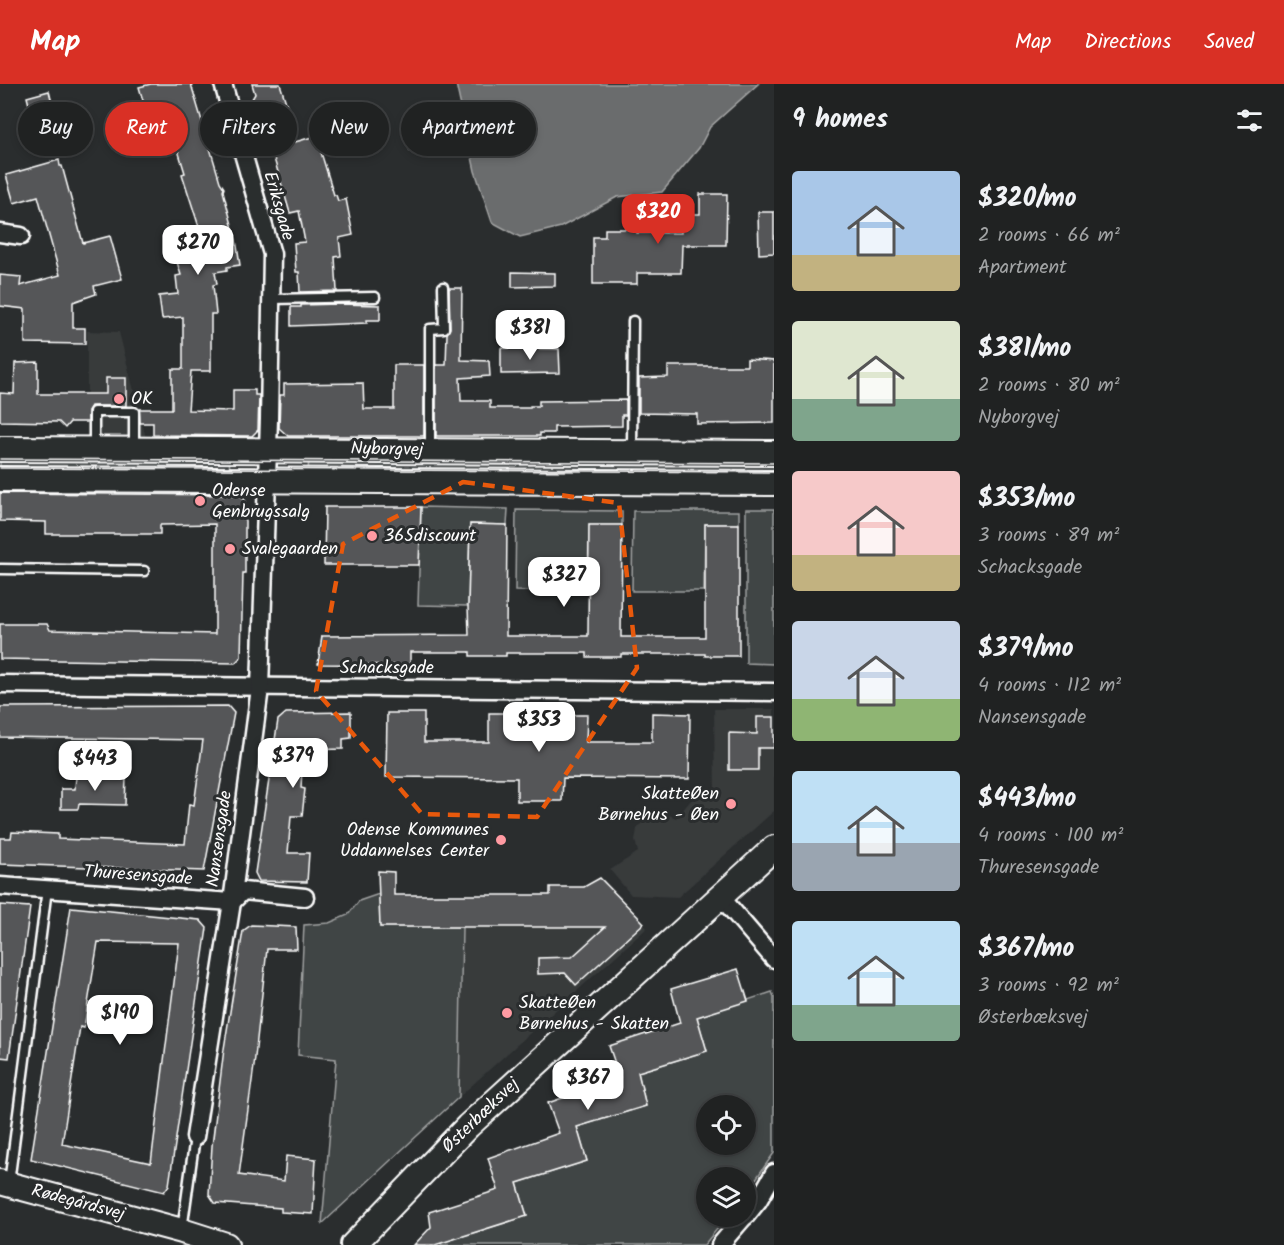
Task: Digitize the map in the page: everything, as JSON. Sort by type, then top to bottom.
[{"type":"street","name":"Eriksgade","points":[[223,84],[272,254],[268,449]]},
{"type":"street","points":[[0,232],[21,236]]},
{"type":"street","name":"Nyborgvej","points":[[0,449],[774,453]]},
{"type":"street","name":"Nansensgade","points":[[195,1137],[232,902],[260,688],[268,449]]},
{"type":"street","name":"Nyborgvej","points":[[0,479],[774,483]]},
{"type":"street","name":"Schacksgade","points":[[0,684],[774,692]]},
{"type":"street","name":"Østerbæksvej","points":[[353,1245],[468,1126],[774,848]]},
{"type":"street","name":"Thuresensgade","points":[[0,886],[232,902],[243,891],[305,897]]},
{"type":"street","points":[[721,897],[774,959]]},
{"type":"street","points":[[756,1203],[774,1173]]},
{"type":"street","name":"Rødegårdsvej","points":[[4,1183],[226,1245]]},
{"type":"street","points":[[720,1245],[736,1227]]},
{"type":"lane","points":[[430,451],[430,329],[444,328],[443,287]]},
{"type":"lane","points":[[271,299],[375,297]]},
{"type":"lane","points":[[632,453],[633,321]]},
{"type":"lane","points":[[94,450],[94,412],[134,412],[134,450]]},
{"type":"lane","points":[[0,569],[144,572]]},
{"type":"lane","points":[[4,1183],[47,889]]},
{"type":"lane","name":"Nansensgade","points":[[182,1231],[195,1137]]},
{"type":"highlighted area","points":[[463,482],[619,503],[637,668],[537,817],[422,814],[316,691],[343,544]]},
{"type":"shaded area","points":[[456,84],[758,84],[710,127],[699,148],[662,192],[617,197],[561,227],[520,237],[492,222],[472,156],[536,156],[536,102],[460,102]]},
{"type":"shaded area","points":[[87,331],[119,332],[146,438],[87,438]]},
{"type":"shaded area","points":[[0,454],[230,455],[229,476],[0,474]]},
{"type":"shaded area","points":[[309,454],[774,457],[774,478],[308,474]]},
{"type":"shaded area","points":[[421,507],[508,509],[507,525],[470,524],[468,606],[418,605]]},
{"type":"shaded area","points":[[746,509],[774,509],[774,664],[746,663]]},
{"type":"shaded area","points":[[516,510],[622,511],[622,525],[589,525],[588,592],[515,591]]},
{"type":"shaded area","points":[[633,511],[739,511],[739,524],[705,524],[704,591],[632,591]]},
{"type":"shaded area","name":"SkatteØen Børnehus - Øen","points":[[714,709],[774,709],[774,811],[678,897],[631,895],[610,870],[638,852],[635,841],[637,829],[644,820],[654,814],[665,813],[676,818],[697,793],[715,797]]},
{"type":"shaded area","name":"SkatteØen Børnehus - Skatten","points":[[608,886],[647,928],[459,1097],[462,927],[567,927],[567,917]]},
{"type":"shaded area","points":[[379,894],[380,927],[462,927],[459,1097],[322,1224],[336,1059],[298,1055],[304,925],[329,923],[348,915],[359,901]]},
{"type":"shaded area","points":[[772,992],[774,997],[774,1153],[756,1179],[756,1167],[696,1167],[696,1227],[719,1227],[704,1245],[442,1245],[440,1243],[527,1216],[517,1183],[587,1161],[577,1127],[646,1106],[638,1072],[707,1051],[697,1017]]},
{"type":"building","points":[[151,84],[191,84],[200,114],[200,156],[212,156],[224,188],[240,265],[215,272],[217,284],[213,285],[216,314],[211,314],[211,371],[191,371],[188,410],[233,411],[233,390],[255,390],[255,395],[259,395],[258,430],[252,436],[153,435],[153,423],[140,423],[139,409],[172,409],[172,369],[183,369],[183,317],[162,319],[159,296],[178,294],[176,276],[181,275],[170,239],[200,230],[182,174],[185,173],[180,156],[188,156],[188,102],[144,102],[139,87]]},
{"type":"building","points":[[252,84],[280,84],[286,102],[259,102],[252,99],[255,94]]},
{"type":"building","points":[[49,91],[52,102],[28,102],[27,97]]},
{"type":"building","points":[[309,138],[309,156],[322,156],[334,195],[338,201],[346,199],[353,235],[339,238],[341,256],[335,257],[337,291],[300,292],[294,243],[305,242],[299,211],[290,213],[273,156],[297,156],[297,141]]},
{"type":"building","points":[[59,160],[83,243],[110,236],[122,279],[94,286],[96,294],[73,302],[73,328],[85,328],[85,344],[25,343],[25,309],[0,306],[0,275],[21,277],[20,286],[60,275],[38,196],[14,203],[6,175]]},
{"type":"building","points":[[700,194],[727,194],[726,245],[682,245],[681,273],[637,273],[637,284],[593,284],[593,237],[605,237],[605,229],[637,229],[637,233],[681,233],[681,214],[700,214]]},
{"type":"building","points":[[758,212],[774,212],[774,253],[759,254]]},
{"type":"building","points":[[512,272],[555,273],[555,286],[512,287]]},
{"type":"building","points":[[449,288],[462,288],[461,360],[489,361],[490,376],[460,378],[461,401],[490,401],[490,408],[530,408],[530,406],[539,406],[539,401],[626,400],[626,415],[622,415],[622,426],[554,427],[554,433],[540,433],[540,436],[436,436],[436,365],[446,365],[447,334],[450,328]]},
{"type":"building","points":[[339,304],[380,305],[380,320],[367,320],[367,323],[291,326],[291,307]]},
{"type":"building","points":[[501,348],[559,349],[560,373],[501,374]]},
{"type":"building","points":[[747,359],[774,361],[774,423],[697,424],[697,414],[639,413],[639,378],[668,377],[668,366],[747,366]]},
{"type":"building","points":[[38,362],[38,394],[106,394],[106,378],[126,378],[126,406],[91,406],[88,411],[88,422],[70,422],[65,428],[59,422],[0,421],[0,393],[14,394],[15,363]]},
{"type":"building","points":[[394,365],[424,365],[424,436],[288,436],[279,428],[280,395],[284,395],[284,384],[363,383],[364,409],[394,409]]},
{"type":"building","points":[[0,493],[240,495],[245,500],[245,573],[243,573],[241,657],[235,663],[0,659],[0,624],[47,624],[50,630],[215,634],[215,524],[160,525],[160,534],[46,534],[46,522],[0,521]]},
{"type":"building","name":"365discount","points":[[325,507],[421,507],[419,565],[324,565]]},
{"type":"building","points":[[470,524],[507,525],[506,636],[588,636],[589,525],[622,525],[621,637],[705,637],[705,524],[739,524],[739,656],[621,654],[621,657],[587,657],[587,653],[506,653],[506,656],[470,656],[470,652],[410,652],[410,665],[318,664],[322,636],[469,635]]},
{"type":"building","points":[[228,706],[234,713],[204,871],[0,864],[0,838],[11,838],[12,832],[58,834],[58,839],[185,844],[189,804],[194,805],[203,740],[0,737],[0,707]]},
{"type":"building","points":[[351,712],[351,738],[343,739],[343,749],[303,750],[301,788],[305,789],[302,816],[291,816],[288,853],[309,853],[307,882],[259,881],[255,873],[278,720],[286,713]]},
{"type":"building","points":[[387,713],[424,713],[424,742],[489,742],[489,713],[516,713],[516,720],[559,721],[560,715],[587,715],[586,742],[652,742],[652,713],[690,714],[689,779],[563,778],[562,801],[517,801],[517,778],[386,777]]},
{"type":"building","points":[[757,717],[774,717],[774,748],[758,748],[758,770],[729,770],[729,733],[757,734]]},
{"type":"building","points":[[76,776],[126,777],[125,805],[79,804],[78,809],[61,809],[61,789],[75,789]]},
{"type":"building","points":[[378,871],[394,872],[394,895],[550,895],[550,887],[584,887],[600,878],[644,923],[576,985],[565,973],[538,974],[538,958],[572,957],[605,927],[380,927]]},
{"type":"building","points":[[0,905],[30,907],[9,1058],[0,1057]]},
{"type":"building","points":[[71,907],[200,920],[207,928],[169,1185],[164,1192],[31,1159]],"holes":[[[98,942],[179,943],[151,1163],[62,1144],[80,1027],[84,1028]]]},
{"type":"building","points":[[251,925],[296,927],[297,949],[267,949],[239,1175],[284,1181],[286,1156],[316,1159],[313,1214],[281,1212],[281,1208],[215,1203],[209,1194],[212,1146],[224,1049],[243,931]]},
{"type":"building","points":[[738,969],[748,1001],[697,1017],[707,1051],[638,1072],[646,1106],[577,1127],[587,1161],[517,1183],[527,1216],[435,1245],[414,1245],[431,1227],[429,1212],[498,1190],[488,1158],[559,1133],[548,1103],[620,1078],[609,1046],[680,1023],[671,989]]},
{"type":"tram line","points":[[0,459],[774,463]]},
{"type":"tram line","points":[[0,468],[774,472]]},
{"type":"place","name":"OK","points":[[119,399]]},
{"type":"place","name":"Odense Genbrugssalg","points":[[200,501]]},
{"type":"place","name":"365discount","points":[[372,536]]},
{"type":"place","name":"Svalegaarden","points":[[230,549]]},
{"type":"place","name":"SkatteØen Børnehus - Øen","points":[[731,804]]},
{"type":"place","name":"Odense Kommunes Uddannelses Center","points":[[501,840]]},
{"type":"place","name":"SkatteØen Børnehus - Skatten","points":[[507,1013]]}]
